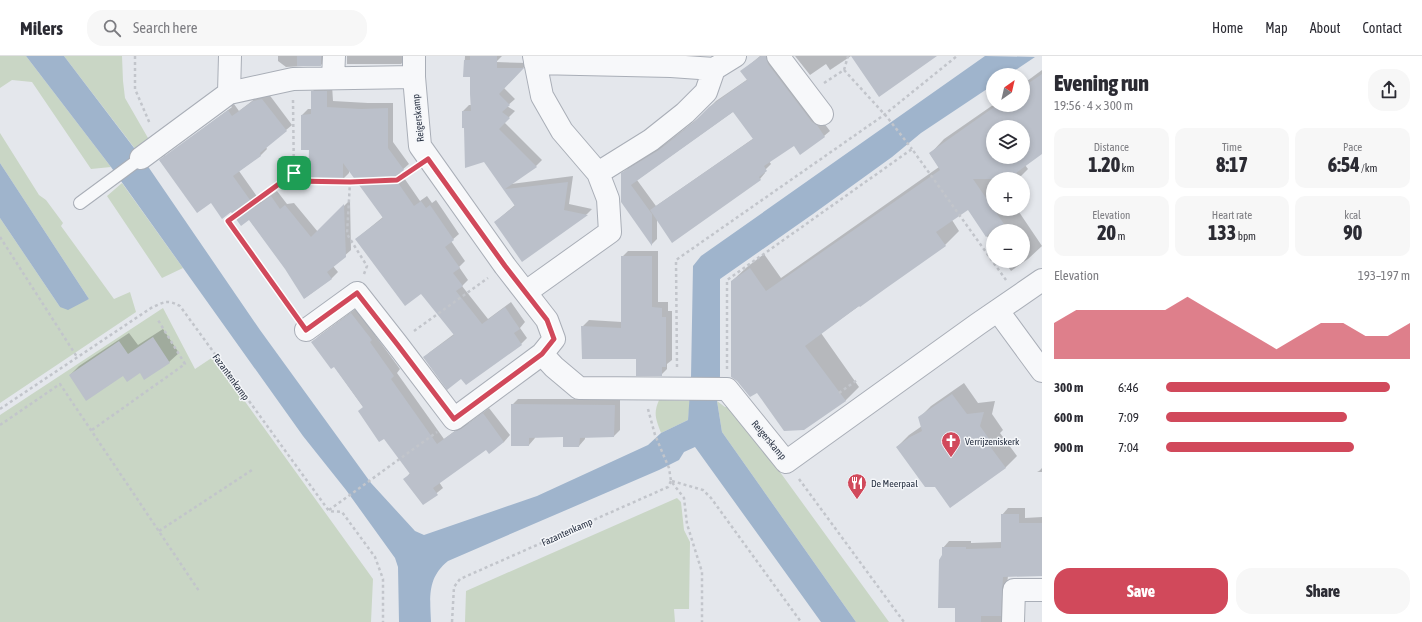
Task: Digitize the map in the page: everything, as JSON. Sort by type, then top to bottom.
[{"type":"street","points":[[229,93],[230,56]]},
{"type":"street","points":[[334,56],[334,78]]},
{"type":"street","points":[[526,292],[610,232],[608,199],[598,173],[562,131],[542,96],[535,60],[714,68],[735,56]]},
{"type":"street","points":[[778,56],[822,114]]},
{"type":"street","name":"Reigerskamp","points":[[141,158],[163,140],[229,93],[293,79],[334,78],[414,66],[420,146],[505,266],[547,320],[554,339],[542,354],[454,419]]},
{"type":"street","points":[[598,173],[651,140],[685,113],[706,92],[714,68]]},
{"type":"street","name":"Reigerskamp","points":[[723,389],[786,462],[978,324],[1042,280]]},
{"type":"street","points":[[306,330],[357,293],[454,419]]},
{"type":"street","points":[[998,311],[1042,371]]},
{"type":"street","points":[[542,354],[554,367],[579,388],[723,389]]},
{"type":"street","points":[[1013,622],[1014,590],[1042,590]]},
{"type":"lane","name":"Reigerskamp","points":[[80,203],[141,158]]},
{"type":"path","points":[[134,56],[135,90],[148,122],[163,140]]},
{"type":"path","points":[[808,94],[844,70],[848,56]]},
{"type":"path","points":[[683,389],[676,260],[886,116],[957,56]]},
{"type":"path","points":[[844,70],[886,116],[911,148],[971,229],[1018,297]]},
{"type":"path","points":[[293,79],[294,181],[350,182],[397,180],[428,159]]},
{"type":"path","points":[[723,389],[727,280],[911,148]]},
{"type":"path","points":[[294,173],[228,221],[306,330]]},
{"type":"path","points":[[350,182],[347,234],[367,266],[357,293]]},
{"type":"path","points":[[0,237],[77,357]]},
{"type":"path","points":[[397,344],[505,266]]},
{"type":"path","name":"Fazantenkamp","points":[[0,410],[151,308],[166,301],[174,303],[180,306],[329,511]]},
{"type":"path","points":[[92,430],[185,364],[158,320]]},
{"type":"path","points":[[839,393],[857,380]]},
{"type":"path","points":[[0,425],[60,384],[199,591]]},
{"type":"path","points":[[648,388],[648,414],[669,468],[672,481],[684,498],[688,524],[702,572],[702,622]]},
{"type":"path","points":[[329,511],[454,419]]},
{"type":"path","points":[[786,462],[904,622]]},
{"type":"path","points":[[159,531],[252,470]]},
{"type":"path","points":[[672,481],[703,490],[711,498],[801,622]]},
{"type":"path","name":"Fazantenkamp","points":[[452,622],[454,587],[460,579],[668,487],[672,481]]},
{"type":"path","points":[[329,511],[342,512],[375,557],[383,579],[383,622]]},
{"type":"green space","points":[[0,56],[26,56],[111,167],[91,169],[32,82],[12,80],[0,88]]},
{"type":"green space","points":[[64,56],[122,56],[125,98],[148,138],[136,150]]},
{"type":"green space","points":[[0,133],[39,195],[46,200],[63,223],[61,226],[114,299],[130,292],[136,312],[0,403],[0,218],[60,307],[89,299],[0,163]]},
{"type":"green space","points":[[122,183],[183,268],[162,278],[107,196]]},
{"type":"green space","points":[[163,308],[195,369],[213,357],[373,579],[371,622],[0,622],[0,415]]},
{"type":"green space","points":[[659,400],[690,401],[688,420],[661,433],[656,416],[656,409]]},
{"type":"green space","points":[[717,401],[725,407],[728,406],[780,472],[889,622],[856,622],[722,432]]},
{"type":"green space","points":[[677,498],[681,502],[684,530],[690,542],[689,609],[674,609],[675,622],[465,622],[466,591]]},
{"type":"water","points":[[26,56],[64,56],[147,165],[260,330],[371,483],[415,531],[424,535],[537,496],[648,445],[661,433],[688,420],[691,377],[693,266],[701,256],[985,56],[1035,57],[1018,68],[986,68],[986,90],[921,133],[892,157],[720,279],[720,376],[717,401],[722,432],[856,622],[821,622],[695,447],[684,452],[679,460],[659,470],[448,561],[436,574],[431,588],[431,622],[399,622],[398,567],[395,558],[346,490],[303,436],[111,167]]},
{"type":"water","points":[[0,163],[89,299],[68,310],[60,307],[0,218]]},
{"type":"building","points":[[297,56],[321,56],[321,66],[297,66]]},
{"type":"building","points":[[470,56],[497,56],[497,68],[524,68],[499,94],[510,105],[502,112],[510,118],[499,129],[537,167],[505,189],[568,182],[564,210],[588,215],[522,262],[494,222],[515,206],[484,162],[465,168],[462,111],[471,111],[470,77],[463,77],[464,60],[470,60]]},
{"type":"building","points":[[761,56],[766,56],[768,64],[825,137],[800,155],[794,146],[764,166],[767,171],[759,177],[761,180],[672,243],[650,210],[753,139],[733,112],[631,185],[652,214],[652,246],[621,202],[621,173],[659,150],[693,123],[709,107],[747,80],[740,71]]},
{"type":"building","points":[[851,56],[937,56],[879,97]]},
{"type":"building","points":[[1042,74],[1042,154],[1030,163],[1030,120],[986,120],[986,164],[1028,164],[1018,172],[986,172],[986,179],[973,179],[986,198],[986,216],[998,216],[1004,224],[986,224],[986,237],[968,210],[936,232],[946,246],[860,307],[859,306],[805,346],[846,401],[804,430],[784,431],[757,393],[750,397],[737,381],[731,377],[731,281],[750,268],[766,291],[940,170],[929,153],[987,112],[1030,112],[1030,82]]},
{"type":"building","points":[[311,91],[327,91],[327,107],[361,109],[388,108],[388,148],[404,170],[394,177],[414,206],[421,201],[426,208],[430,205],[454,240],[445,247],[460,268],[453,273],[463,286],[456,291],[482,324],[505,307],[520,329],[514,333],[522,345],[466,385],[461,379],[447,390],[423,357],[454,335],[421,294],[405,306],[355,239],[383,218],[343,163],[343,180],[308,179],[309,150],[301,150],[301,115],[311,114]]},
{"type":"building","points":[[262,99],[287,131],[260,153],[261,156],[233,176],[255,207],[271,196],[280,209],[285,205],[311,237],[344,204],[346,257],[327,272],[332,279],[304,299],[285,269],[249,220],[241,226],[231,212],[222,219],[211,203],[197,213],[159,160],[228,110],[232,116],[253,101]]},
{"type":"building","points":[[621,256],[652,256],[652,307],[662,308],[662,317],[666,317],[666,367],[662,367],[662,376],[636,376],[636,359],[582,359],[581,326],[621,328]]},
{"type":"building","points":[[351,313],[372,340],[370,342],[394,376],[391,379],[437,444],[483,413],[504,442],[489,454],[486,450],[433,488],[438,495],[423,505],[403,479],[410,474],[384,439],[379,442],[358,411],[363,407],[334,367],[331,369],[311,342]]},
{"type":"building","points":[[153,337],[170,363],[144,380],[140,373],[127,382],[123,376],[86,401],[69,375],[119,341],[128,354]]},
{"type":"building","name":"Verrijzeniskerk","points":[[952,394],[967,414],[984,412],[980,426],[992,443],[989,445],[1006,468],[950,508],[935,487],[925,487],[896,447],[922,431],[918,417]]},
{"type":"building","points":[[511,404],[615,405],[614,437],[580,438],[579,447],[563,447],[563,437],[529,438],[529,446],[511,446]]},
{"type":"building","points":[[1001,514],[1019,514],[1019,523],[1042,523],[1042,576],[1003,577],[1001,616],[981,616],[981,622],[955,622],[955,608],[938,608],[939,560],[942,555],[942,547],[966,547],[966,549],[1001,548]]},
{"type":"place","name":"Verrijzeniskerk","points":[[951,458]]},
{"type":"place","name":"De Meerpaal","points":[[857,500]]},
{"type":"route","points":[[428,159],[505,266],[547,320],[554,339],[542,354],[454,419],[357,293],[306,330],[228,221],[294,173],[294,181],[350,182],[397,180],[428,159]]}]
